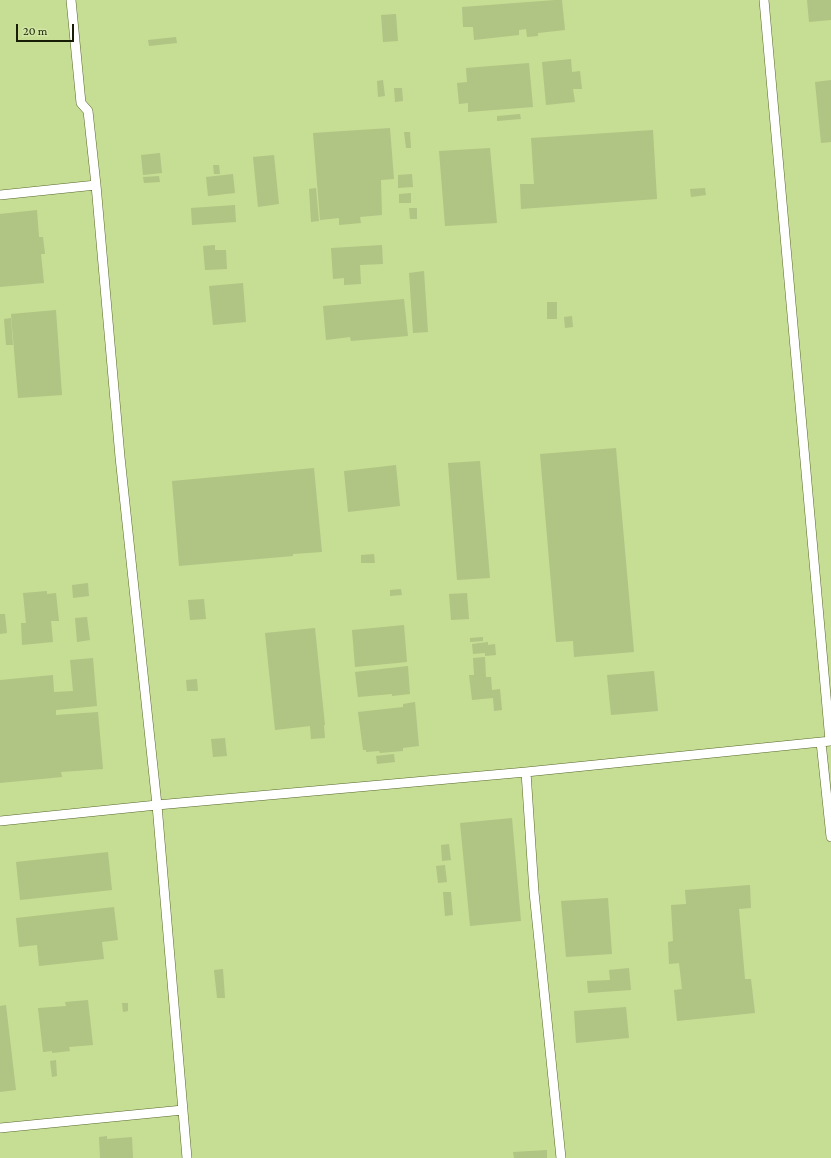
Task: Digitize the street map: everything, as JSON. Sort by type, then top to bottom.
[{"type":"lane","points":[[71,0],[80,103],[88,111],[96,185],[121,464],[157,804],[187,1158]]},
{"type":"lane","points":[[764,0],[827,742],[831,837]]},
{"type":"lane","points":[[0,195],[96,185]]},
{"type":"lane","points":[[0,821],[157,804],[526,772],[827,742]]},
{"type":"lane","points":[[526,772],[534,892],[561,1158]]},
{"type":"lane","points":[[0,1128],[183,1110]]},
{"type":"shaded area","points":[[0,0],[831,0],[831,1158],[0,1158]]},
{"type":"building","points":[[562,0],[565,30],[538,33],[538,36],[527,37],[526,29],[519,30],[519,35],[474,40],[473,27],[463,27],[462,7]]},
{"type":"building","points":[[807,0],[831,0],[831,20],[809,22]]},
{"type":"building","points":[[396,14],[398,41],[383,42],[381,15]]},
{"type":"building","points":[[176,37],[177,43],[149,46],[148,40]]},
{"type":"building","points":[[571,59],[572,72],[580,71],[582,89],[573,89],[575,102],[546,105],[542,62]]},
{"type":"building","points":[[529,63],[533,107],[468,112],[468,103],[459,104],[457,83],[467,82],[466,68]]},
{"type":"building","points":[[383,80],[385,96],[378,97],[377,81]]},
{"type":"building","points":[[831,80],[831,142],[821,143],[815,82]]},
{"type":"building","points":[[394,88],[402,88],[403,101],[395,102]]},
{"type":"building","points":[[520,114],[521,119],[497,121],[497,116]]},
{"type":"building","points":[[390,128],[394,179],[381,180],[382,215],[360,217],[361,223],[339,225],[339,218],[320,220],[313,133]]},
{"type":"building","points":[[653,130],[657,199],[521,209],[520,184],[534,184],[531,138]]},
{"type":"building","points":[[404,132],[410,132],[411,148],[406,148]]},
{"type":"building","points":[[490,148],[497,223],[445,226],[439,151]]},
{"type":"building","points":[[160,153],[162,173],[143,175],[141,155]]},
{"type":"building","points":[[274,155],[279,204],[258,207],[253,157]]},
{"type":"building","points":[[213,165],[219,165],[220,174],[214,174]]},
{"type":"building","points":[[233,174],[235,193],[208,196],[206,177]]},
{"type":"building","points":[[412,174],[413,187],[398,188],[398,175]]},
{"type":"building","points":[[159,176],[160,182],[144,183],[143,177]]},
{"type":"building","points":[[316,188],[319,221],[311,222],[309,189]]},
{"type":"building","points":[[705,188],[706,195],[691,197],[690,189]]},
{"type":"building","points":[[411,193],[411,203],[399,203],[399,194]]},
{"type":"building","points":[[235,205],[236,222],[192,225],[191,208]]},
{"type":"building","points":[[409,208],[417,208],[417,219],[410,219]]},
{"type":"building","points":[[37,210],[39,237],[43,237],[45,254],[41,254],[44,283],[0,287],[0,214]]},
{"type":"building","points":[[215,245],[215,250],[226,250],[227,269],[205,270],[203,246]]},
{"type":"building","points":[[382,245],[383,264],[360,265],[361,284],[344,285],[344,278],[333,279],[331,248]]},
{"type":"building","points":[[424,271],[428,332],[413,333],[409,273]]},
{"type":"building","points":[[243,283],[246,322],[213,325],[209,286]]},
{"type":"building","points":[[404,299],[408,336],[351,341],[350,337],[326,340],[323,306]]},
{"type":"building","points":[[547,302],[557,302],[557,319],[547,319]]},
{"type":"building","points":[[56,310],[62,395],[18,398],[11,314]]},
{"type":"building","points":[[572,316],[573,327],[565,328],[564,317]]},
{"type":"building","points":[[11,318],[13,345],[6,345],[4,319]]},
{"type":"building","points":[[616,448],[634,652],[574,657],[573,641],[556,642],[540,454]]},
{"type":"building","points":[[480,461],[490,578],[457,580],[448,463]]},
{"type":"building","points":[[396,465],[400,506],[348,512],[344,471]]},
{"type":"building","points":[[314,468],[322,552],[179,566],[172,481]]},
{"type":"building","points":[[374,554],[375,563],[361,563],[361,555]]},
{"type":"building","points":[[88,583],[89,596],[73,598],[72,585]]},
{"type":"building","points":[[401,589],[402,595],[390,596],[390,590]]},
{"type":"building","points":[[47,591],[47,594],[56,593],[59,621],[51,621],[53,642],[22,645],[21,623],[26,623],[23,593]]},
{"type":"building","points":[[467,593],[469,619],[451,620],[449,594]]},
{"type":"building","points":[[204,599],[206,619],[190,620],[188,600]]},
{"type":"building","points":[[0,614],[5,614],[7,633],[0,634]]},
{"type":"building","points":[[87,617],[90,640],[77,642],[75,618]]},
{"type":"building","points":[[404,625],[407,662],[355,667],[352,630]]},
{"type":"building","points":[[315,628],[325,738],[311,739],[310,726],[275,730],[265,633]]},
{"type":"building","points":[[483,637],[483,641],[470,642],[470,638]]},
{"type":"building","points":[[488,642],[488,645],[495,644],[496,655],[485,656],[485,653],[473,654],[472,644]]},
{"type":"building","points":[[485,657],[486,677],[491,677],[492,690],[500,689],[502,710],[494,711],[493,698],[472,700],[469,675],[474,675],[473,658]]},
{"type":"building","points":[[93,658],[97,706],[56,710],[56,715],[98,712],[103,769],[61,772],[62,777],[0,783],[0,680],[53,675],[54,692],[73,691],[70,660]]},
{"type":"building","points":[[408,666],[410,694],[358,697],[355,672]]},
{"type":"building","points":[[654,671],[658,711],[611,715],[607,675]]},
{"type":"building","points":[[197,679],[198,691],[187,691],[186,680]]},
{"type":"building","points":[[415,702],[419,746],[403,748],[403,751],[380,753],[379,751],[366,752],[366,750],[363,750],[358,712],[403,707],[403,704]]},
{"type":"building","points":[[225,738],[227,756],[213,757],[211,739]]},
{"type":"building","points":[[394,754],[395,762],[377,764],[376,756]]},
{"type":"building","points":[[512,818],[521,921],[470,926],[460,823]]},
{"type":"building","points":[[449,844],[451,860],[442,861],[441,845]]},
{"type":"building","points":[[108,852],[112,890],[20,900],[16,862]]},
{"type":"building","points":[[445,865],[447,882],[438,883],[436,866]]},
{"type":"building","points":[[750,885],[751,908],[739,909],[745,979],[751,979],[755,1013],[677,1021],[674,990],[682,989],[679,963],[669,964],[668,942],[673,941],[671,905],[686,904],[685,890]]},
{"type":"building","points":[[443,892],[451,892],[453,915],[445,916]]},
{"type":"building","points":[[608,898],[612,954],[566,957],[561,901]]},
{"type":"building","points":[[114,907],[118,940],[102,942],[104,959],[39,966],[37,945],[19,947],[16,918]]},
{"type":"building","points":[[629,968],[631,990],[588,993],[587,981],[610,980],[609,970]]},
{"type":"building","points":[[223,969],[225,998],[217,998],[214,970]]},
{"type":"building","points":[[88,1000],[93,1045],[69,1047],[70,1051],[52,1053],[52,1051],[43,1052],[38,1008],[66,1006],[65,1002]]},
{"type":"building","points":[[122,1003],[128,1003],[128,1011],[123,1012]]},
{"type":"building","points":[[6,1005],[16,1090],[0,1092],[0,1006]]},
{"type":"building","points":[[626,1007],[629,1038],[576,1043],[574,1011]]},
{"type":"building","points":[[56,1060],[57,1076],[52,1077],[50,1061]]},
{"type":"building","points":[[107,1136],[107,1139],[132,1137],[133,1158],[100,1158],[99,1137]]},
{"type":"building","points":[[547,1150],[547,1158],[514,1158],[513,1152]]}]
